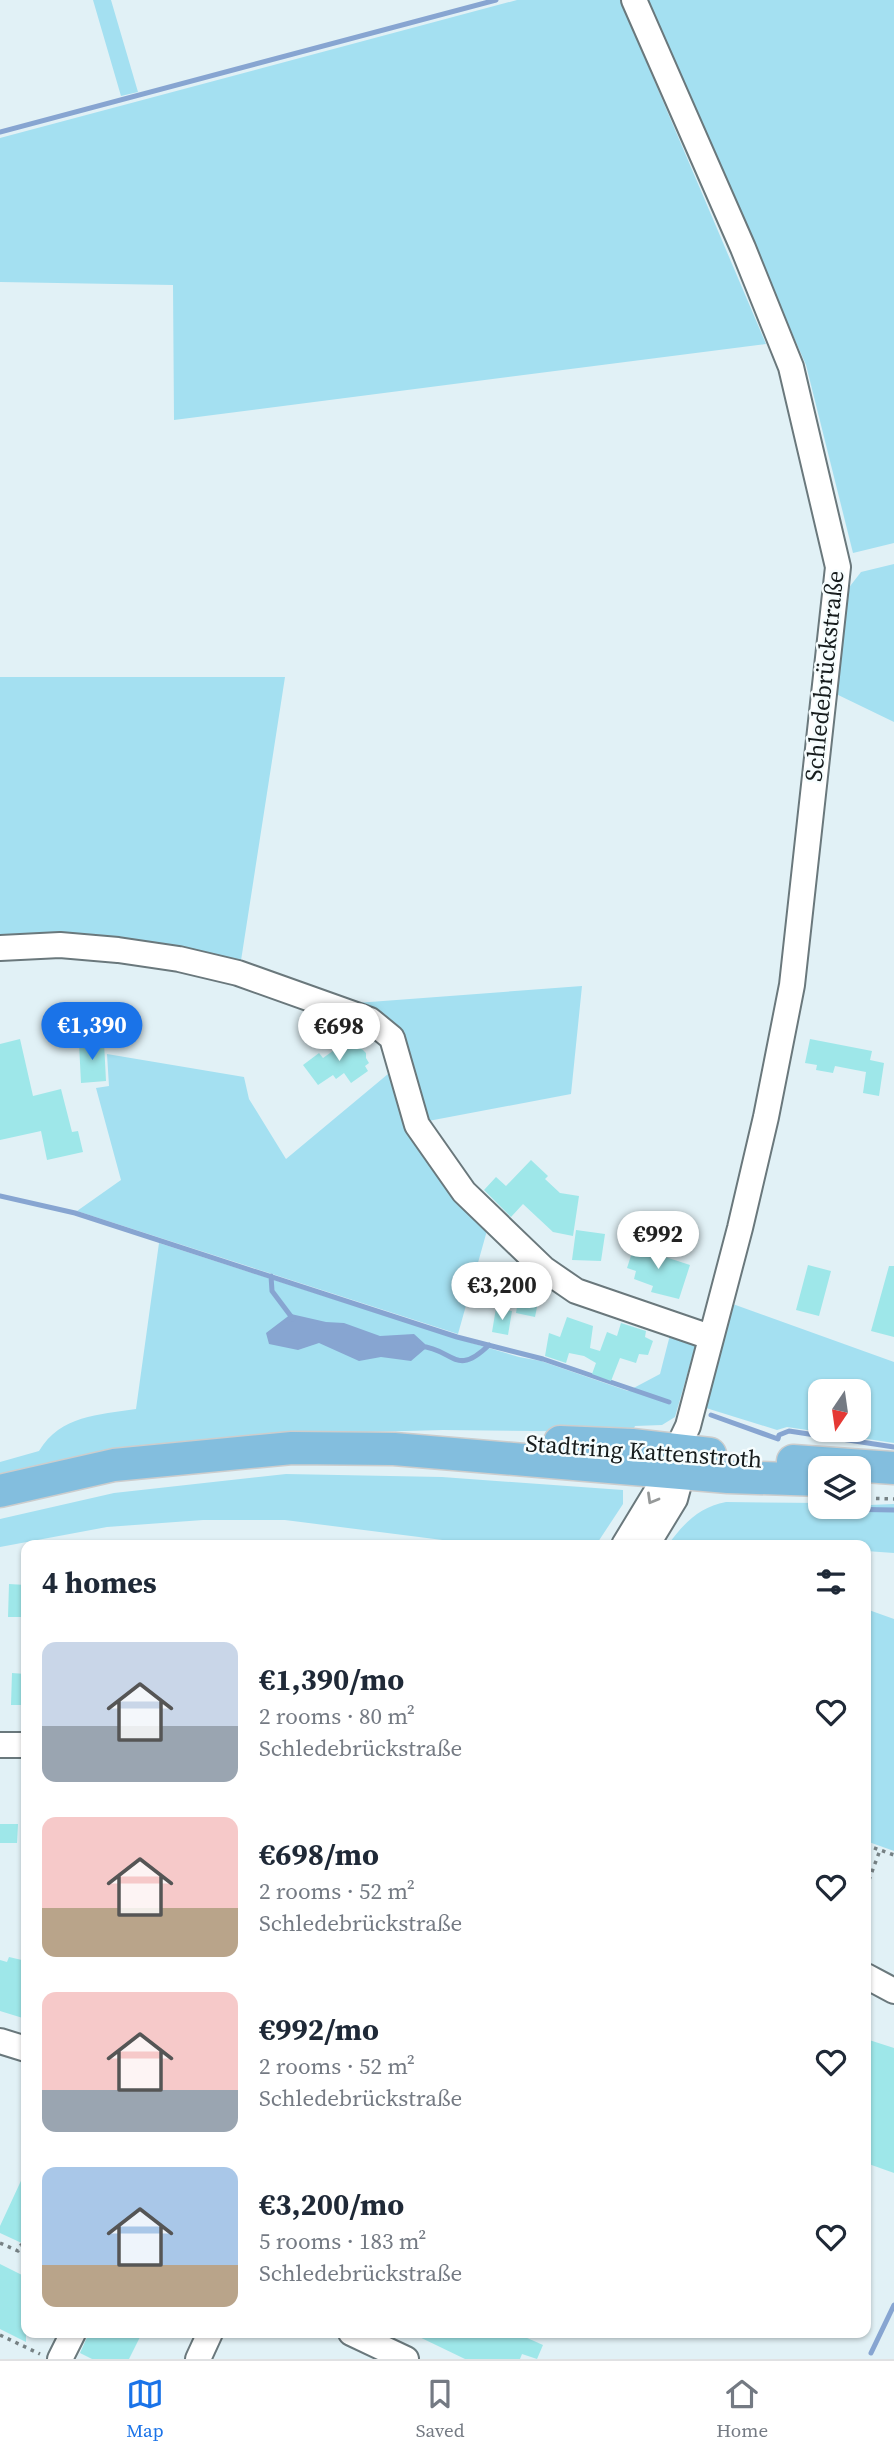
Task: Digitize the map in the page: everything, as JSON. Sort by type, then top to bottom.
[{"type":"main road","name":"Stadtring Kattenstroth","points":[[0,1491],[114,1465],[292,1448],[681,1454],[894,1468]]},
{"type":"main road","name":"Stadtring Kattenstroth","points":[[681,1454],[808,1478]]},
{"type":"main road","points":[[871,1481],[894,1482]]},
{"type":"street","name":"Schledebrückstraße","points":[[634,0],[743,248],[791,367],[838,567],[792,985],[766,1117],[668,1514],[650,1540]]},
{"type":"street","points":[[0,948],[60,945],[179,959],[238,973],[370,1020],[392,1038],[417,1125],[464,1192],[544,1269],[576,1290],[710,1337]]},
{"type":"street","name":"Schledebrückstraße","points":[[627,1540],[681,1454]]},
{"type":"street","points":[[0,1745],[21,1745]]},
{"type":"street","points":[[871,1979],[894,1991]]},
{"type":"street","points":[[0,2041],[21,2047]]},
{"type":"street","points":[[50,2357],[68,2338]]},
{"type":"street","points":[[198,2359],[208,2338]]},
{"type":"street","points":[[362,2338],[406,2359]]},
{"type":"path","points":[[871,1498],[894,1499]]},
{"type":"path","points":[[871,1847],[894,1855]]},
{"type":"path","points":[[871,1874],[880,1850]]},
{"type":"path","points":[[0,2243],[18,2251],[21,2245]]},
{"type":"path","points":[[0,2335],[50,2357]]},
{"type":"shaded area","points":[[93,0],[111,0],[138,92],[121,96]]},
{"type":"shaded area","points":[[517,0],[620,0],[766,344],[174,420],[173,285],[0,282],[0,138]]},
{"type":"shaded area","points":[[646,0],[894,0],[894,543],[853,553],[806,365]]},
{"type":"shaded area","points":[[894,564],[894,722],[832,692],[847,590],[861,572]]},
{"type":"shaded area","points":[[0,677],[285,677],[240,967],[0,940]]},
{"type":"shaded area","points":[[582,986],[571,1094],[423,1122],[395,1032],[343,1004]]},
{"type":"shaded area","points":[[107,1054],[244,1077],[249,1099],[286,1159],[394,1069],[488,1227],[458,1334],[77,1211],[121,1180],[96,1088],[109,1086]]},
{"type":"shaded area","points":[[159,1243],[458,1339],[541,1361],[628,1391],[660,1374],[671,1331],[692,1338],[695,1347],[675,1417],[662,1425],[635,1426],[632,1432],[443,1430],[291,1434],[112,1452],[44,1464],[0,1477],[0,1462],[39,1451],[48,1439],[69,1423],[94,1415],[136,1409]]},
{"type":"shaded area","points":[[730,1303],[894,1362],[894,1443],[872,1440],[872,1379],[808,1379],[808,1430],[787,1427],[777,1430],[706,1408]]},
{"type":"shaded area","points":[[291,1314],[344,1323],[380,1336],[414,1334],[425,1344],[425,1349],[411,1361],[381,1357],[359,1361],[319,1343],[298,1350],[269,1344],[266,1333]]},
{"type":"shaded area","points":[[286,1474],[442,1477],[623,1490],[623,1504],[599,1540],[443,1540],[285,1520],[203,1520],[107,1527],[37,1540],[21,1540],[21,1543],[0,1547],[0,1519],[114,1493]]},
{"type":"shaded area","points":[[726,1502],[808,1503],[808,1519],[871,1519],[871,1505],[894,1504],[894,1553],[871,1551],[871,1540],[672,1540],[692,1518],[708,1508]]},
{"type":"shaded area","points":[[871,1611],[894,1619],[894,1851],[871,1843]]},
{"type":"building","points":[[351,1038],[366,1053],[369,1063],[365,1066],[368,1071],[351,1083],[344,1073],[336,1079],[333,1075],[318,1085],[303,1065],[319,1053],[323,1058]]},
{"type":"building","points":[[20,1039],[33,1096],[61,1089],[72,1132],[78,1131],[83,1152],[47,1160],[41,1131],[0,1140],[0,1044]]},
{"type":"building","points":[[810,1039],[872,1051],[870,1060],[884,1063],[879,1096],[863,1093],[866,1072],[835,1066],[833,1073],[816,1070],[817,1065],[805,1063]]},
{"type":"building","points":[[104,1042],[106,1081],[81,1083],[79,1043]]},
{"type":"building","points":[[531,1160],[548,1176],[545,1179],[560,1193],[579,1196],[573,1236],[553,1232],[523,1204],[511,1217],[484,1190],[496,1177],[506,1186]]},
{"type":"building","points":[[576,1230],[605,1234],[601,1261],[572,1260]]},
{"type":"building","points":[[636,1240],[653,1246],[650,1252],[690,1265],[679,1299],[651,1292],[653,1286],[634,1279],[636,1271],[627,1268]]},
{"type":"building","points":[[808,1265],[831,1271],[819,1316],[796,1310]]},
{"type":"building","points":[[889,1266],[894,1266],[894,1337],[871,1331]]},
{"type":"building","points":[[520,1288],[540,1292],[535,1317],[516,1313]]},
{"type":"building","points":[[496,1308],[512,1311],[508,1335],[492,1332]]},
{"type":"building","points":[[567,1317],[593,1326],[590,1348],[600,1351],[607,1332],[617,1336],[621,1323],[646,1331],[645,1337],[653,1341],[648,1355],[639,1354],[636,1363],[620,1358],[611,1381],[592,1374],[596,1363],[584,1356],[569,1353],[566,1363],[545,1356],[549,1333],[560,1337]]},
{"type":"building","points":[[9,1584],[21,1585],[21,1617],[8,1617]]},
{"type":"building","points":[[12,1673],[21,1674],[21,1705],[11,1705]]},
{"type":"building","points":[[0,1824],[18,1824],[17,1843],[0,1843]]},
{"type":"building","points":[[9,1957],[21,1960],[21,2017],[0,2011],[0,1960],[7,1962]]},
{"type":"building","points":[[871,2041],[894,2048],[894,2173],[871,2165]]},
{"type":"building","points":[[21,2181],[21,2243],[0,2233],[0,2226]]},
{"type":"building","points":[[0,2264],[21,2274],[21,2338],[26,2338],[26,2342],[0,2329]]},
{"type":"building","points":[[87,2338],[140,2338],[129,2359],[92,2359],[80,2353]]},
{"type":"building","points":[[421,2338],[527,2338],[543,2345],[537,2359],[522,2354],[520,2359],[465,2359]]},
{"type":"waterway","points":[[0,132],[496,0]]},
{"type":"waterway","points":[[0,1196],[75,1213],[457,1337],[543,1359],[669,1402]]},
{"type":"waterway","points":[[271,1276],[272,1291],[293,1319]]},
{"type":"waterway","points":[[420,1346],[461,1361],[478,1355],[489,1345]]},
{"type":"waterway","points":[[711,1415],[778,1439],[779,1435],[789,1431],[894,1447]]},
{"type":"waterway","points":[[871,1510],[894,1510]]},
{"type":"waterway","points":[[871,2353],[894,2305]]}]
